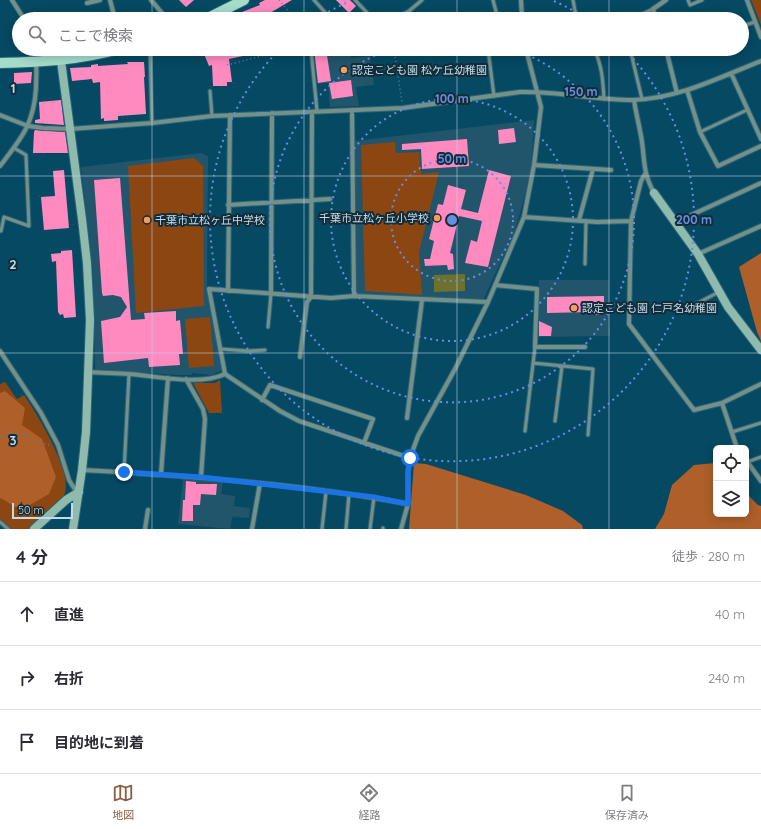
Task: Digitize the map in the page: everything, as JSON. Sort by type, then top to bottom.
[{"type":"main road","points":[[220,12],[244,0]]},
{"type":"main road","points":[[0,63],[61,61],[89,56]]},
{"type":"street","points":[[12,0],[20,12]]},
{"type":"street","points":[[87,3],[100,0]]},
{"type":"street","points":[[110,0],[114,12]]},
{"type":"street","points":[[151,0],[161,12]]},
{"type":"street","points":[[521,0],[522,12]]},
{"type":"street","points":[[654,12],[653,9],[666,0]]},
{"type":"street","points":[[747,0],[761,37]]},
{"type":"street","points":[[0,166],[28,126],[35,101],[37,70],[40,56]]},
{"type":"street","points":[[401,529],[408,504],[408,472],[410,458],[418,436],[444,389],[488,302],[524,217],[534,165],[541,107],[528,56]]},
{"type":"street","points":[[668,56],[677,94]]},
{"type":"street","points":[[61,61],[87,263],[90,320],[86,432],[73,529]]},
{"type":"street","points":[[0,115],[28,126],[70,129],[152,123],[212,116],[402,108],[538,92],[604,99],[634,100],[677,94],[761,61]]},
{"type":"street","points":[[731,73],[761,138]]},
{"type":"street","points":[[687,90],[700,132],[718,166],[761,146]]},
{"type":"street","points":[[634,100],[642,143],[643,164],[654,193],[698,254],[728,307],[761,350]]},
{"type":"street","points":[[352,110],[354,296]]},
{"type":"street","points":[[300,357],[307,302],[311,297],[312,112]]},
{"type":"street","points":[[271,294],[272,114]]},
{"type":"street","points":[[228,291],[230,115]]},
{"type":"street","points":[[534,165],[612,170]]},
{"type":"street","points":[[579,220],[593,169]]},
{"type":"street","points":[[646,174],[641,181],[631,221],[629,324],[694,410],[722,403],[761,384]]},
{"type":"street","points":[[676,222],[761,183]]},
{"type":"street","points":[[228,205],[330,200]]},
{"type":"street","points":[[524,217],[586,221],[631,221]]},
{"type":"street","points":[[698,254],[761,226]]},
{"type":"street","points":[[495,285],[537,290],[535,347],[585,347]]},
{"type":"street","points":[[410,458],[299,421],[262,400],[225,374],[209,289],[331,298],[354,296],[488,302]]},
{"type":"street","points":[[406,418],[422,300]]},
{"type":"street","points":[[0,351],[41,413],[58,448],[69,480],[74,488],[79,492]]},
{"type":"street","points":[[89,372],[186,379],[215,379],[225,374]]},
{"type":"street","points":[[161,474],[168,378]]},
{"type":"street","points":[[186,379],[203,409],[205,419],[201,477]]},
{"type":"street","points":[[262,400],[270,385],[373,419],[364,443]]},
{"type":"street","points":[[722,403],[736,445]]},
{"type":"street","points":[[749,464],[761,481]]},
{"type":"street","points":[[82,470],[201,477],[374,497],[408,504]]},
{"type":"street","points":[[252,529],[260,484]]},
{"type":"street","points":[[34,529],[66,500],[79,492]]},
{"type":"street","points":[[145,529],[148,510]]},
{"type":"lane","points":[[314,0],[325,12]]},
{"type":"lane","points":[[355,0],[366,12]]},
{"type":"lane","points":[[407,12],[422,0]]},
{"type":"lane","points":[[493,0],[496,12]]},
{"type":"lane","points":[[573,0],[575,12]]},
{"type":"lane","points":[[688,0],[690,5],[702,0]]},
{"type":"lane","points":[[646,12],[653,9]]},
{"type":"lane","points":[[749,24],[755,22]]},
{"type":"lane","points":[[150,56],[152,123]]},
{"type":"lane","points":[[313,56],[317,111]]},
{"type":"lane","points":[[489,56],[494,96]]},
{"type":"lane","points":[[598,56],[602,74],[604,99]]},
{"type":"lane","points":[[632,56],[642,99]]},
{"type":"lane","points":[[210,91],[212,116]]},
{"type":"lane","points":[[700,132],[747,110]]},
{"type":"lane","points":[[0,231],[2,232],[4,218],[30,226],[26,155],[14,148]]},
{"type":"lane","points":[[585,264],[586,221]]},
{"type":"lane","points":[[684,310],[719,292]]},
{"type":"lane","points":[[268,327],[271,294]]},
{"type":"lane","points":[[525,431],[535,347]]},
{"type":"lane","points":[[221,348],[248,351],[265,350]]},
{"type":"lane","points":[[533,364],[593,369],[588,435]]},
{"type":"lane","points":[[555,421],[562,366]]},
{"type":"lane","points":[[124,472],[129,374]]},
{"type":"lane","points":[[732,432],[761,423]]},
{"type":"lane","points":[[749,460],[761,457]]},
{"type":"lane","points":[[322,529],[326,492]]},
{"type":"lane","points":[[346,529],[349,494]]},
{"type":"lane","points":[[370,529],[374,497]]},
{"type":"lane","points":[[0,522],[8,529]]},
{"type":"path","points":[[280,0],[289,12]]},
{"type":"path","points":[[226,65],[261,56]]},
{"type":"path","points":[[395,56],[402,108]]},
{"type":"path","points":[[0,436],[8,432],[23,434],[39,442],[58,448]]},
{"type":"shaded area","points":[[751,0],[761,0],[761,25]]},
{"type":"shaded area","name":"認定こども園 松ケ丘幼稚園","points":[[315,56],[351,56],[351,58],[370,56],[374,85],[356,87],[359,106],[330,107],[328,83],[317,84]]},
{"type":"shaded area","name":"千葉市立松ヶ丘小学校","points":[[534,120],[531,169],[514,234],[483,300],[357,294],[355,141]]},
{"type":"shaded area","points":[[395,142],[396,153],[419,152],[421,174],[439,172],[419,252],[422,295],[365,291],[361,145]]},
{"type":"shaded area","name":"千葉市立松ヶ丘中学校","points":[[201,153],[208,156],[207,286],[222,370],[212,375],[192,373],[192,375],[180,375],[96,370],[93,273],[81,167]]},
{"type":"shaded area","points":[[194,158],[203,166],[204,306],[136,313],[128,166]]},
{"type":"shaded area","points":[[761,253],[761,341],[757,332],[739,267]]},
{"type":"shaded area","points":[[465,274],[465,291],[434,292],[434,275]]},
{"type":"shaded area","name":"認定こども園 仁戸名幼稚園","points":[[539,280],[609,280],[610,336],[538,337]]},
{"type":"shaded area","points":[[210,317],[214,366],[189,368],[185,319]]},
{"type":"shaded area","points":[[220,380],[222,413],[209,413],[193,383],[215,383]]},
{"type":"shaded area","points":[[5,382],[17,399],[24,395],[30,403],[53,444],[64,474],[66,486],[64,495],[28,529],[11,529],[0,519],[0,384]]},
{"type":"shaded area","points":[[5,391],[25,408],[22,425],[42,439],[56,477],[49,494],[30,505],[15,507],[1,498],[0,499],[0,393]]},
{"type":"shaded area","points":[[414,463],[426,464],[526,495],[563,511],[582,525],[583,529],[409,529]]},
{"type":"shaded area","points":[[713,463],[713,517],[749,517],[749,496],[761,506],[761,529],[655,529],[664,514],[672,485],[694,465]]},
{"type":"shaded area","points":[[183,478],[223,482],[221,494],[235,496],[234,506],[250,508],[249,518],[232,517],[230,529],[178,524]]},
{"type":"building","points":[[179,0],[194,0],[186,7]]},
{"type":"building","points":[[265,0],[292,0],[272,12],[242,12],[260,5],[259,3]]},
{"type":"building","points":[[336,0],[350,0],[356,6],[348,12]]},
{"type":"building","points":[[205,56],[243,56],[229,59],[232,82],[227,82],[227,86],[213,86],[212,65],[209,66]]},
{"type":"building","points":[[315,56],[327,56],[331,81],[318,83]]},
{"type":"building","points":[[127,62],[144,62],[146,114],[118,116],[118,120],[104,121],[104,118],[101,119],[100,82],[93,83],[92,79],[72,81],[70,68],[91,67],[91,65],[98,64],[98,66],[128,64]]},
{"type":"building","points":[[32,72],[31,83],[14,84],[14,73]]},
{"type":"building","points":[[351,80],[353,96],[332,99],[329,83]]},
{"type":"building","points":[[61,100],[64,125],[35,123],[35,120],[40,119],[39,102]]},
{"type":"building","points":[[514,128],[516,142],[499,144],[498,130]]},
{"type":"building","points":[[35,130],[65,132],[68,153],[33,153]]},
{"type":"building","points":[[467,139],[469,166],[422,169],[421,149],[402,150],[402,144]]},
{"type":"building","points":[[64,170],[69,228],[44,230],[41,197],[55,196],[53,171]]},
{"type":"building","points":[[489,170],[511,176],[488,267],[465,263],[471,240],[477,242],[482,221],[459,216],[450,253],[453,254],[454,269],[448,270],[447,265],[425,266],[424,259],[430,259],[434,241],[429,239],[438,204],[443,205],[448,185],[466,190],[461,209],[478,213]]},
{"type":"building","points":[[120,178],[131,320],[145,319],[144,313],[176,311],[176,321],[180,320],[183,354],[179,354],[180,365],[149,367],[148,358],[104,363],[101,321],[120,317],[127,307],[121,297],[113,295],[103,296],[102,293],[94,180]]},
{"type":"building","points":[[72,250],[76,317],[64,318],[63,314],[60,315],[58,312],[56,261],[52,262],[51,254]]},
{"type":"building","points":[[604,296],[604,315],[593,315],[593,312],[547,313],[547,297]]},
{"type":"building","points":[[539,321],[552,327],[551,336],[539,336]]},
{"type":"building","points":[[186,481],[196,482],[196,484],[217,484],[216,495],[201,494],[200,505],[193,505],[193,521],[182,521]]},
{"type":"place","name":"認定こども園 松ケ丘幼稚園","points":[[344,70]]},
{"type":"place","name":"千葉市立松ヶ丘小学校","points":[[437,218]]},
{"type":"place","name":"千葉市立松ヶ丘中学校","points":[[147,220]]},
{"type":"place","name":"認定こども園 仁戸名幼稚園","points":[[574,308]]},
{"type":"route","points":[[124,472],[201,477],[374,497],[408,504],[408,472],[410,458]]}]
